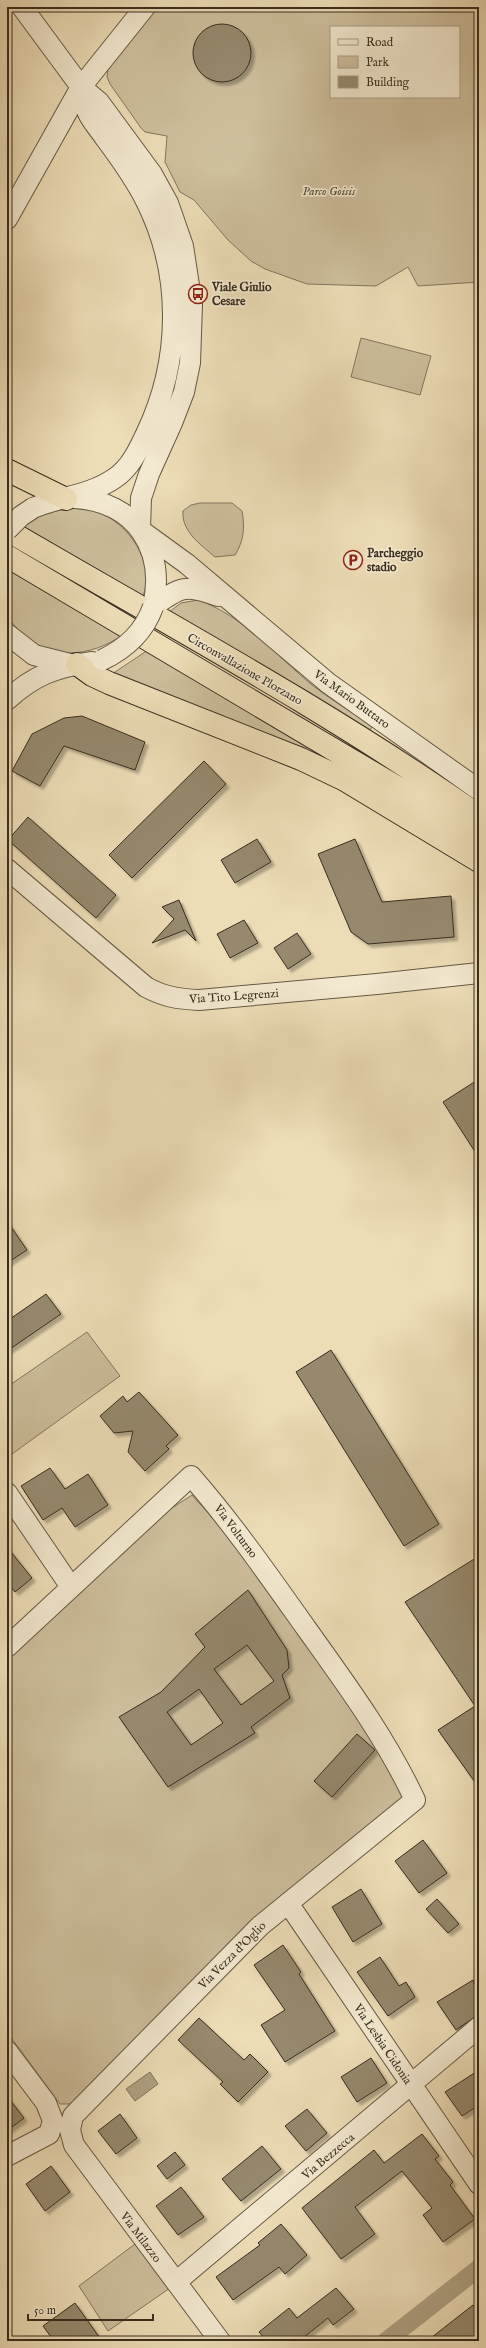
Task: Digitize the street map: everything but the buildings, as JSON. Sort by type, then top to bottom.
[{"type":"highway","points":[[7,470],[68,498]]},
{"type":"highway","name":"Circonvallazione Plorzano","points":[[7,530],[317,710],[413,770],[479,816]]},
{"type":"highway","name":"Circonvallazione Plorzano","points":[[7,556],[400,788],[479,840]]},
{"type":"highway","points":[[74,664],[92,675],[110,683],[301,759],[345,780],[479,861]]},
{"type":"street","points":[[7,700],[26,683],[44,673],[74,664],[102,660],[115,654],[134,640],[147,621],[153,607],[157,583],[156,568],[142,531],[141,498],[149,474],[184,392],[190,363],[193,329],[192,298],[182,246],[174,218],[163,193],[152,174],[99,102],[81,87],[22,7]]},
{"type":"street","points":[[7,219],[81,87],[145,7]]},
{"type":"street","points":[[7,530],[21,516],[33,508],[48,501],[68,498],[94,490],[116,478],[128,467],[157,411],[166,383],[174,331],[170,278],[153,217],[138,187],[88,112],[81,87]]},
{"type":"street","points":[[68,498],[87,499],[110,506],[125,516],[142,531]]},
{"type":"street","name":"Via Mario Buttaro","points":[[142,531],[187,564],[328,683],[479,790]]},
{"type":"street","name":"Via Mario Buttaro","points":[[153,607],[168,595],[182,590],[197,588],[230,601]]},
{"type":"street","points":[[7,634],[34,655],[74,664]]},
{"type":"street","name":"Via Tito Legrenzi","points":[[8,870],[146,987],[161,995],[176,999],[199,1000],[479,973]]},
{"type":"street","name":"Via Volturno","points":[[7,1648],[192,1476],[221,1510],[364,1710],[399,1766],[415,1800]]},
{"type":"street","points":[[7,1493],[71,1587]]},
{"type":"street","name":"Via Vezza d'Oglio","points":[[7,2156],[61,2129],[81,2106],[260,1926],[415,1800]]},
{"type":"street","name":"Via Lesbia Cidonia","points":[[288,1903],[479,2184]]},
{"type":"street","name":"Via Bezzecca","points":[[176,2282],[412,2086],[479,2028]]},
{"type":"street","name":"Via Milazzo","points":[[7,2051],[46,2103],[61,2129],[220,2341]]},
{"type":"green space","name":"Parco Goisis","points":[[154,7],[479,7],[479,282],[418,286],[408,267],[376,286],[307,284],[265,269],[251,261],[228,240],[194,200],[180,192],[165,162],[167,136],[145,132],[110,84],[107,77],[108,67]]},
{"type":"green space","points":[[361,338],[431,356],[420,395],[351,377]]},
{"type":"green space","points":[[200,503],[232,503],[242,511],[243,534],[235,555],[215,557],[193,537],[185,525],[183,511],[191,505]]},
{"type":"green space","points":[[70,508],[97,512],[108,517],[129,534],[136,545],[146,570],[146,583],[143,596],[23,526],[43,514]]},
{"type":"green space","points":[[7,568],[122,635],[97,648],[84,652],[55,652],[42,648],[30,641],[19,631],[7,614]]},
{"type":"green space","points":[[198,600],[214,607],[244,626],[312,685],[373,726],[370,730],[169,612],[181,603]]},
{"type":"green space","points":[[148,650],[341,763],[340,768],[112,674]]},
{"type":"green space","points":[[87,1332],[120,1376],[12,1454],[7,1447],[7,1387]]},
{"type":"green space","points":[[192,1495],[232,1540],[360,1717],[405,1798],[73,2104],[60,2104],[7,2032],[7,1659],[158,1517]]},
{"type":"green space","points":[[135,2244],[170,2288],[108,2331],[79,2286]]},
{"type":"shaded area","points":[[150,2072],[158,2084],[135,2101],[126,2089]]},
{"type":"waterway","points":[[386,2341],[479,2268]]},
{"type":"place","name":"Viale Giulio Cesare","points":[[198,294]]},
{"type":"place","name":"Parcheggio stadio","points":[[353,560]]}]
